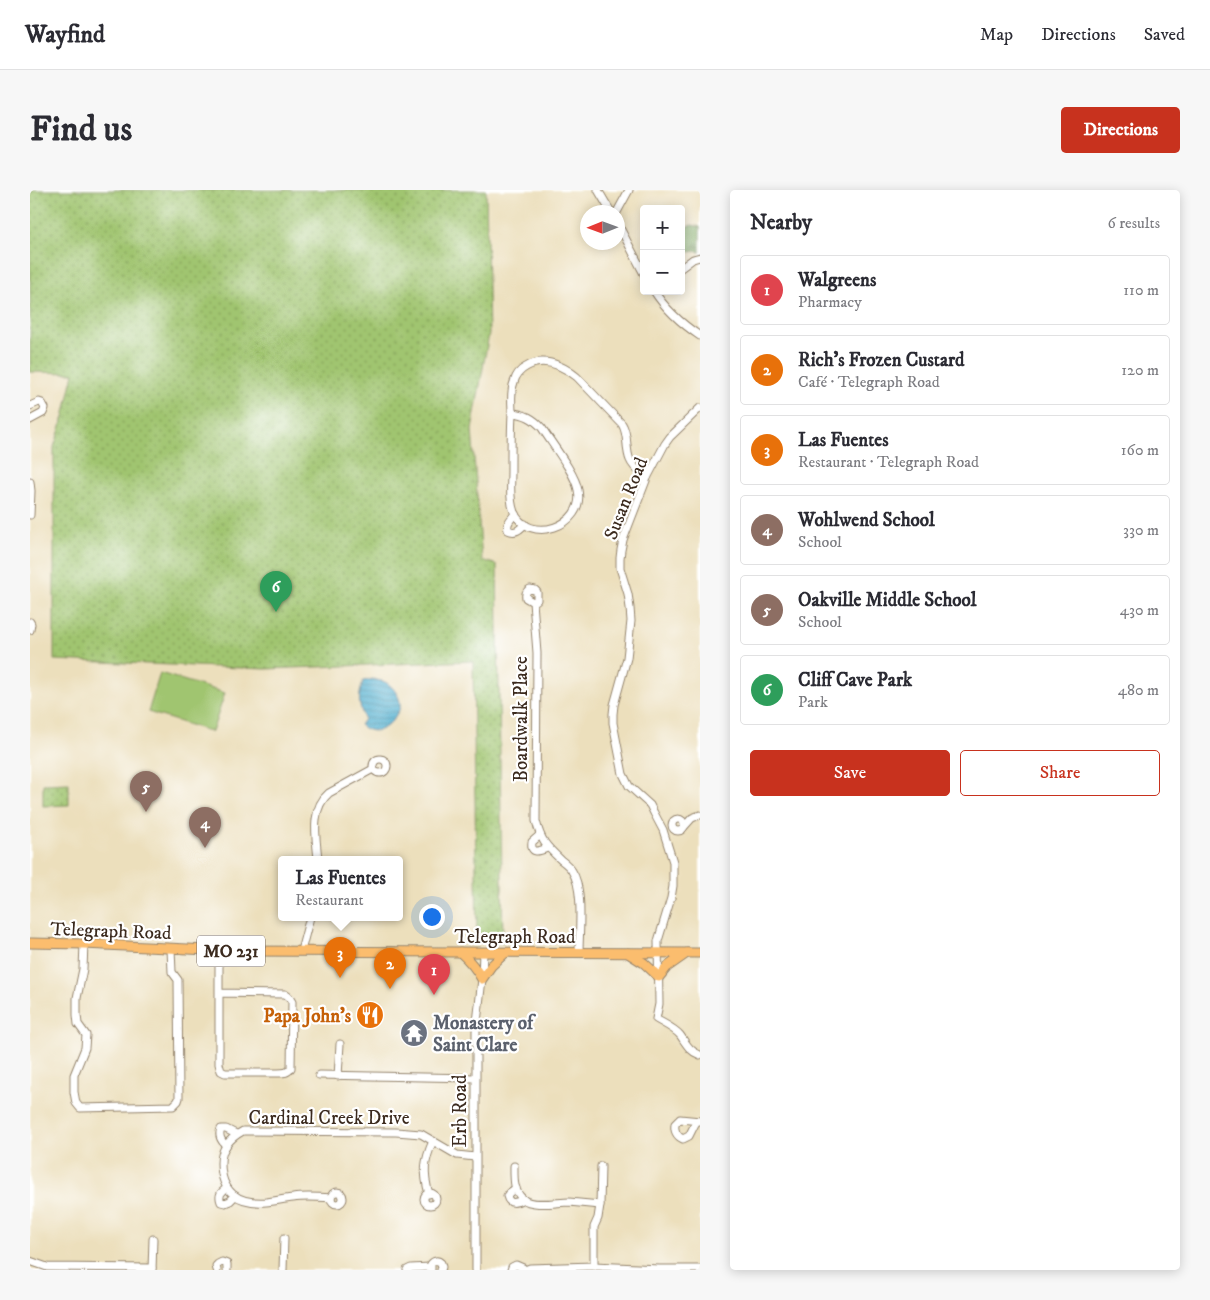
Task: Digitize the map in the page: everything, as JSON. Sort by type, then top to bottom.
[{"type":"main road","name":"Telegraph Road","points":[[30,943],[219,951],[700,953]]},
{"type":"main road","points":[[460,952],[471,962],[482,979],[490,966],[505,952]]},
{"type":"main road","points":[[628,953],[644,963],[659,977],[667,967],[687,953]]},
{"type":"street","points":[[598,190],[607,205]]},
{"type":"street","points":[[621,205],[629,190]]},
{"type":"street","points":[[625,237],[640,266]]},
{"type":"street","points":[[685,265],[693,259],[700,257]]},
{"type":"street","points":[[657,295],[675,317],[700,336]]},
{"type":"street","points":[[512,414],[532,418],[542,428],[574,478],[579,494],[573,516],[562,524],[548,529],[538,529],[525,524],[515,514],[511,499],[512,388],[516,375],[520,370],[532,363],[546,361],[562,366],[622,424],[626,431],[629,459],[633,466],[647,478]]},
{"type":"street","points":[[30,406],[39,402],[42,403],[44,408],[43,413],[30,420]]},
{"type":"street","name":"Susan Road","points":[[699,411],[667,441],[647,478],[623,540],[620,568],[630,608],[631,622],[627,658],[614,705],[613,723],[625,781],[650,805],[663,830],[673,862],[671,898],[660,935],[659,1004],[656,1019],[680,1035],[691,1050],[700,1054]]},
{"type":"street","points":[[30,482],[30,515]]},
{"type":"street","points":[[515,514],[509,520],[508,530],[512,532],[517,531],[525,524]]},
{"type":"street","name":"Boardwalk Place","points":[[533,602],[537,653],[536,821],[540,835],[548,848],[572,870],[576,880],[579,894],[580,953]]},
{"type":"street","points":[[30,622],[30,630]]},
{"type":"street","points":[[318,856],[316,818],[318,807],[323,798],[373,769]]},
{"type":"street","points":[[663,830],[672,826],[673,821],[700,815]]},
{"type":"street","points":[[672,826],[679,830],[689,823],[692,818]]},
{"type":"street","points":[[679,819],[683,822],[682,828]]},
{"type":"street","name":"Boardwalk Place","points":[[540,835],[532,842],[533,850],[536,852],[548,848]]},
{"type":"street","points":[[301,951],[309,921]]},
{"type":"street","points":[[84,944],[83,969],[77,998],[77,1014],[78,1024],[86,1035],[85,1048],[74,1075],[76,1103],[80,1108],[174,1106],[178,1101],[178,980],[172,972],[171,949]]},
{"type":"street","points":[[219,951],[219,993],[219,1064],[221,1071],[225,1073],[286,1073],[289,1071],[291,1068],[292,1002],[290,997],[285,994],[219,993]]},
{"type":"street","name":"Erb Road","points":[[476,1270],[476,1031],[483,952]]},
{"type":"street","points":[[338,1076],[340,1044]]},
{"type":"street","points":[[318,1076],[475,1078]]},
{"type":"street","name":"Cardinal Creek Drive","points":[[226,1146],[219,1135],[221,1129],[226,1129],[236,1134]]},
{"type":"street","name":"Cardinal Creek Drive","points":[[331,1198],[306,1197],[255,1202],[243,1200],[235,1196],[230,1201],[221,1202],[221,1192],[227,1188],[222,1181],[222,1151],[231,1138],[243,1131],[396,1132],[421,1134],[457,1155],[475,1157]]},
{"type":"street","points":[[429,1194],[425,1177],[426,1156],[433,1142]]},
{"type":"street","points":[[514,1166],[516,1188],[523,1199],[539,1203],[600,1204]]},
{"type":"street","points":[[594,1266],[594,1227],[598,1218],[600,1204],[601,1166]]},
{"type":"street","points":[[227,1188],[235,1196]]},
{"type":"street","points":[[516,1188],[507,1196],[508,1200],[515,1203],[523,1199]]},
{"type":"street","points":[[283,1270],[284,1238]]},
{"type":"street","points":[[30,1262],[48,1268],[152,1269],[152,1239]]},
{"type":"street","points":[[408,1270],[411,1268],[431,1268],[433,1262],[438,1261],[442,1264],[441,1270]]},
{"type":"street","points":[[217,1270],[218,1264],[222,1262],[227,1264],[227,1270]]},
{"type":"street","points":[[510,1270],[516,1265],[525,1270],[530,1268],[594,1266],[700,1269]]},
{"type":"green space","points":[[30,190],[486,190],[489,334],[472,430],[482,560],[497,565],[503,943],[477,943],[473,661],[265,669],[54,660],[54,447],[64,417],[74,373],[30,372]]},
{"type":"green space","points":[[692,225],[700,227],[700,253],[698,251],[689,252],[685,256],[685,228]]},
{"type":"green space","points":[[160,673],[225,693],[212,732],[148,712]]},
{"type":"green space","points":[[69,783],[69,805],[43,806],[43,784]]},
{"type":"water","points":[[373,679],[385,682],[391,686],[398,696],[400,704],[400,708],[393,720],[385,727],[375,731],[365,729],[360,725],[364,719],[359,700],[363,681]]},
{"type":"place","name":"Cliff Cave Park","points":[[276,612]]},
{"type":"place","name":"Oakville Middle School","points":[[146,812]]},
{"type":"place","name":"Wohlwend School","points":[[205,848]]},
{"type":"place","name":"Las Fuentes","points":[[340,978]]},
{"type":"place","name":"Rich’s Frozen Custard","points":[[390,989]]},
{"type":"place","name":"Walgreens","points":[[434,995]]},
{"type":"place","name":"Papa John's","points":[[370,1015]]},
{"type":"place","name":"Monastery of Saint Clare","points":[[414,1033]]}]
